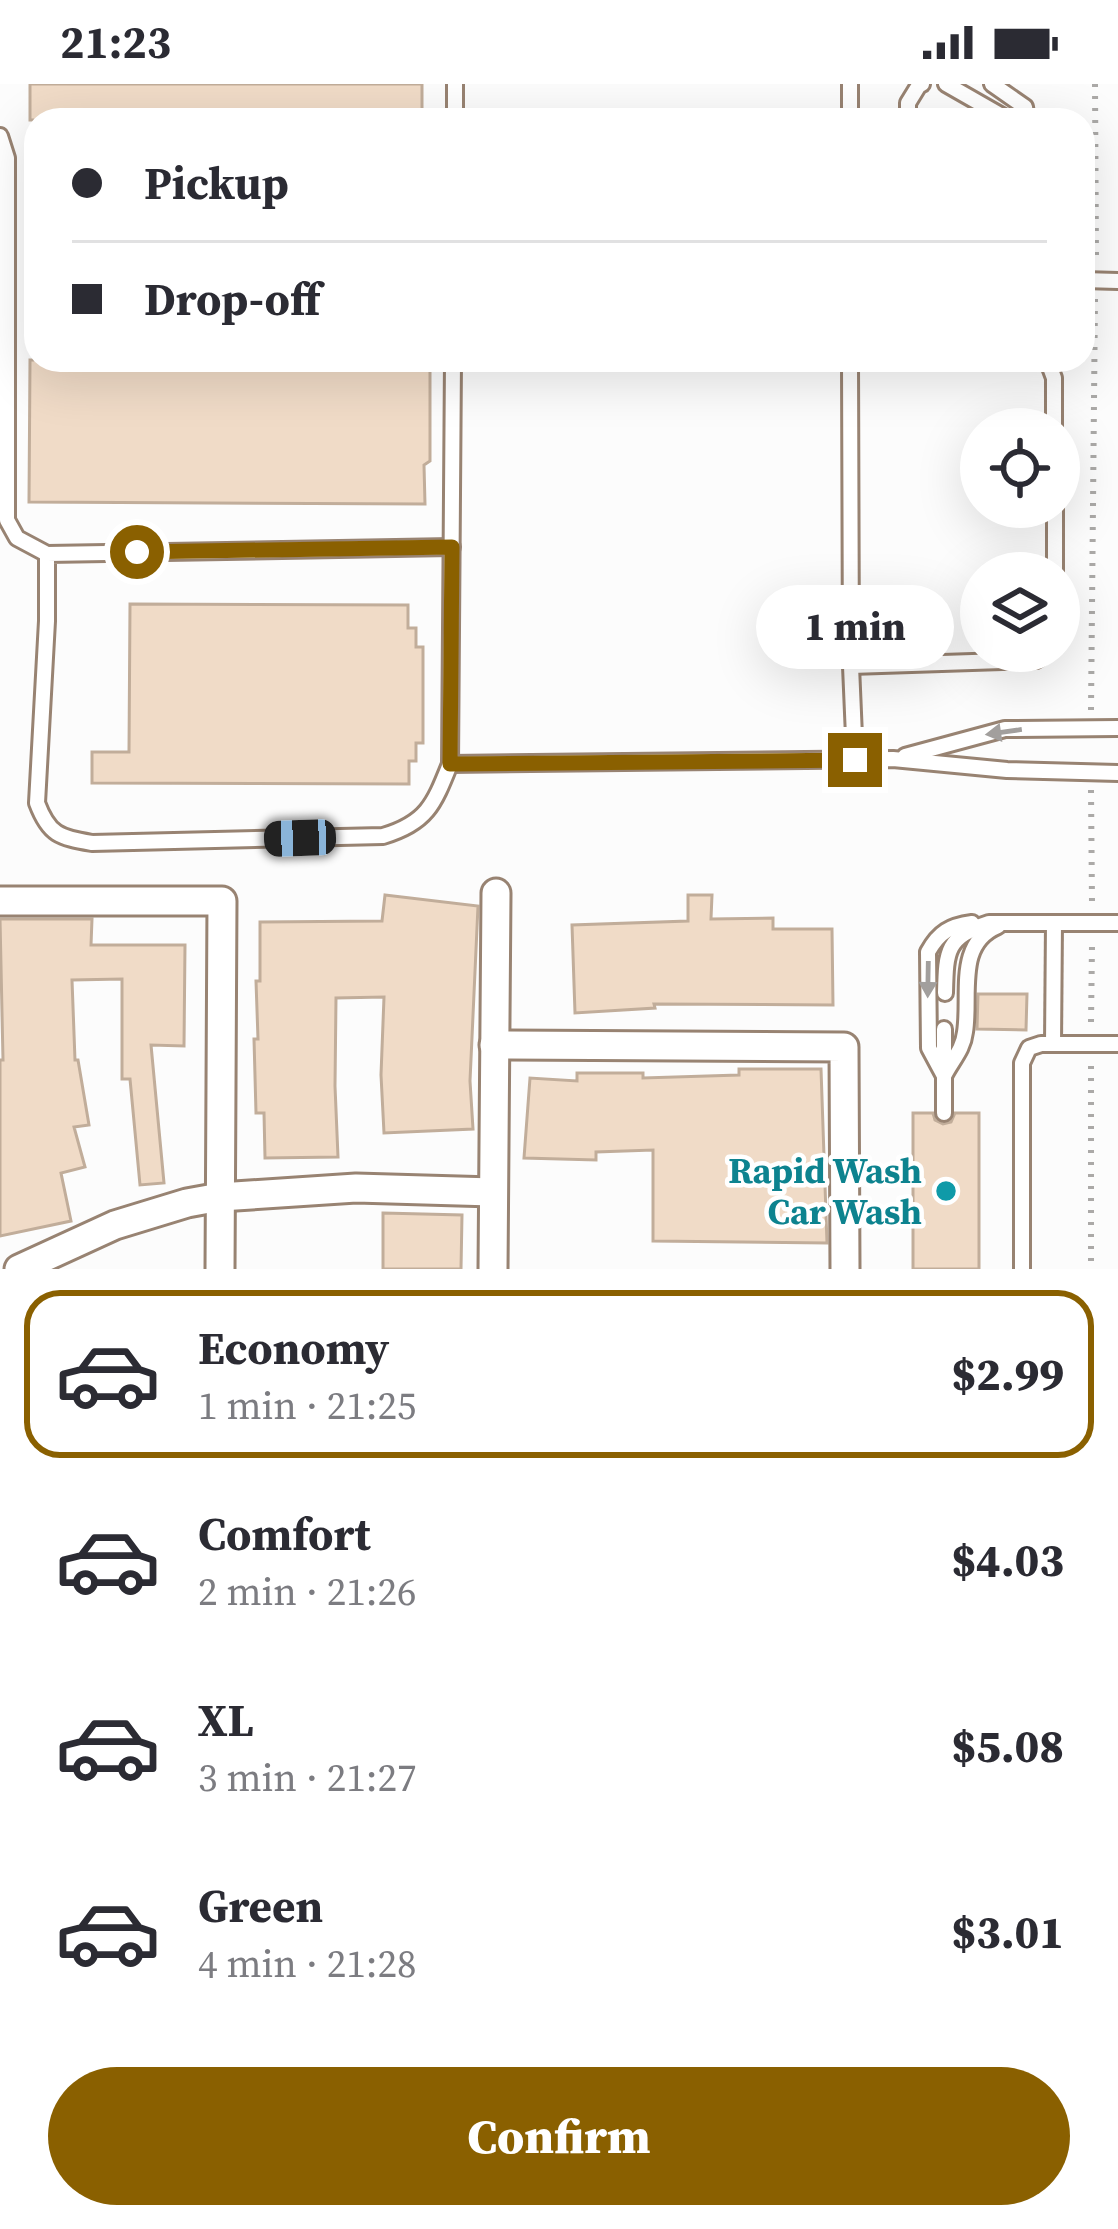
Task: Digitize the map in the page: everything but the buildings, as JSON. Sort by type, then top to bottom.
[{"type":"street","points":[[493,1269],[496,893]]},
{"type":"street","points":[[0,901],[222,901],[220,1269]]},
{"type":"street","points":[[494,1045],[844,1047],[845,1269]]},
{"type":"street","points":[[19,1269],[115,1225],[220,1197],[356,1188],[494,1192]]},
{"type":"lane","points":[[946,84],[988,108]]},
{"type":"lane","points":[[992,84],[1025,108]]},
{"type":"lane","points":[[0,136],[7,158],[7,520],[17,538],[47,554],[452,547]]},
{"type":"lane","points":[[47,554],[37,803],[44,823],[62,838],[92,843],[382,836],[408,828],[433,806],[450,764],[453,372]]},
{"type":"lane","points":[[850,372],[855,760]]},
{"type":"lane","points":[[1050,372],[1054,408]]},
{"type":"lane","points":[[851,667],[960,663]]},
{"type":"lane","points":[[893,760],[1005,729],[1118,728]]},
{"type":"lane","points":[[450,764],[893,760],[1118,773]]},
{"type":"lane","points":[[944,1076],[929,1048],[927,1029],[928,952],[935,939],[949,928],[989,923],[1118,923]]},
{"type":"lane","points":[[945,993],[946,958],[953,941],[989,923]]},
{"type":"lane","points":[[944,1076],[962,1049],[968,962],[977,941],[1006,923]]},
{"type":"lane","points":[[1053,1044],[1054,923]]},
{"type":"lane","points":[[944,1029],[944,1113]]},
{"type":"lane","points":[[1022,1269],[1022,1063],[1029,1048],[1118,1044]]},
{"type":"path","points":[[1089,372],[1091,728]]},
{"type":"path","points":[[1091,772],[1091,1269]]},
{"type":"place","name":"Rapid Wash Car Wash","points":[[946,1191]]},
{"type":"route","points":[[137,552],[452,547],[450,764],[855,760]]}]
